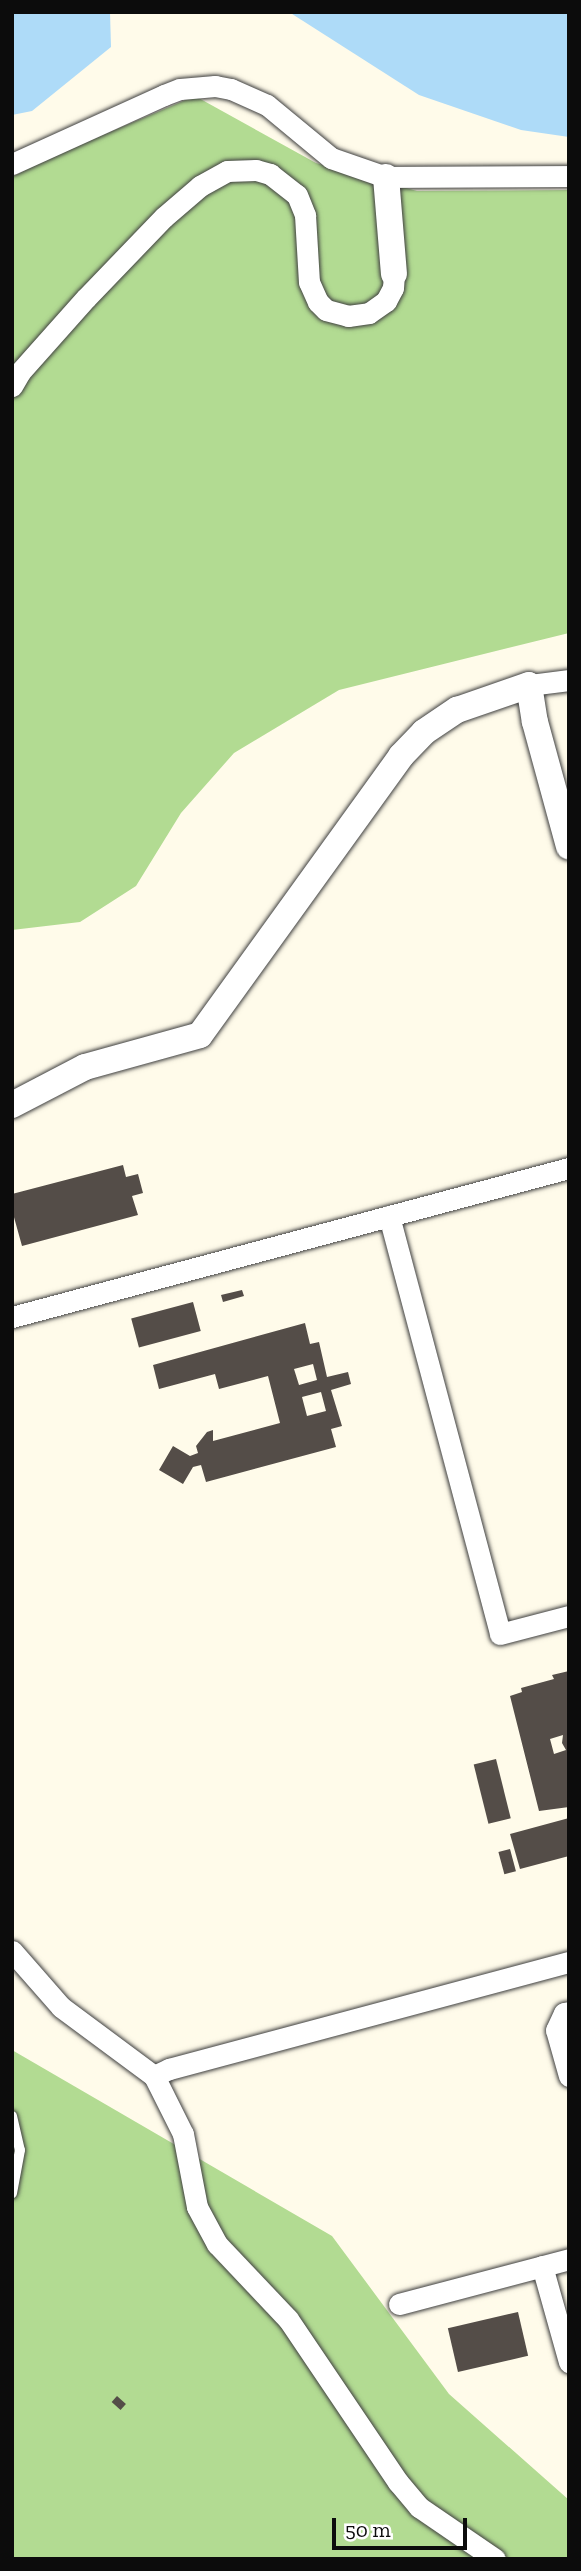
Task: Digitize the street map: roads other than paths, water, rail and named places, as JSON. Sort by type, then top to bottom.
[{"type":"street","points":[[12,164],[164,95],[188,88],[215,86],[251,96],[267,105],[331,158],[386,177],[569,176]]},
{"type":"street","points":[[12,386],[20,372],[86,298],[164,217],[200,186],[227,171],[241,169],[270,174],[297,195],[305,215],[309,282],[318,302],[326,310],[348,316],[369,313],[386,301],[393,288],[386,177]]},
{"type":"street","points":[[12,1105],[85,1067],[200,1035],[412,743],[457,710],[529,685],[569,680]]},
{"type":"street","points":[[529,685],[536,722],[569,846]]},
{"type":"street","points":[[12,1317],[569,1168]]},
{"type":"street","points":[[389,1216],[500,1634],[569,1616]]},
{"type":"street","points":[[12,1951],[61,2007],[154,2076],[183,2134],[197,2207],[217,2244],[288,2319],[398,2482],[419,2507],[495,2559]]},
{"type":"street","points":[[154,2076],[182,2065],[569,1962]]},
{"type":"street","points":[[569,2012],[564,2013],[556,2030],[569,2076]]},
{"type":"street","points":[[400,2304],[569,2259]]},
{"type":"street","points":[[542,2266],[569,2362]]},
{"type":"lane","points":[[12,2116],[20,2150],[12,2193]]},
{"type":"water","points":[[12,12],[110,12],[111,47],[32,111],[12,115]]},
{"type":"water","points":[[289,12],[569,12],[569,137],[521,130],[419,95]]}]
